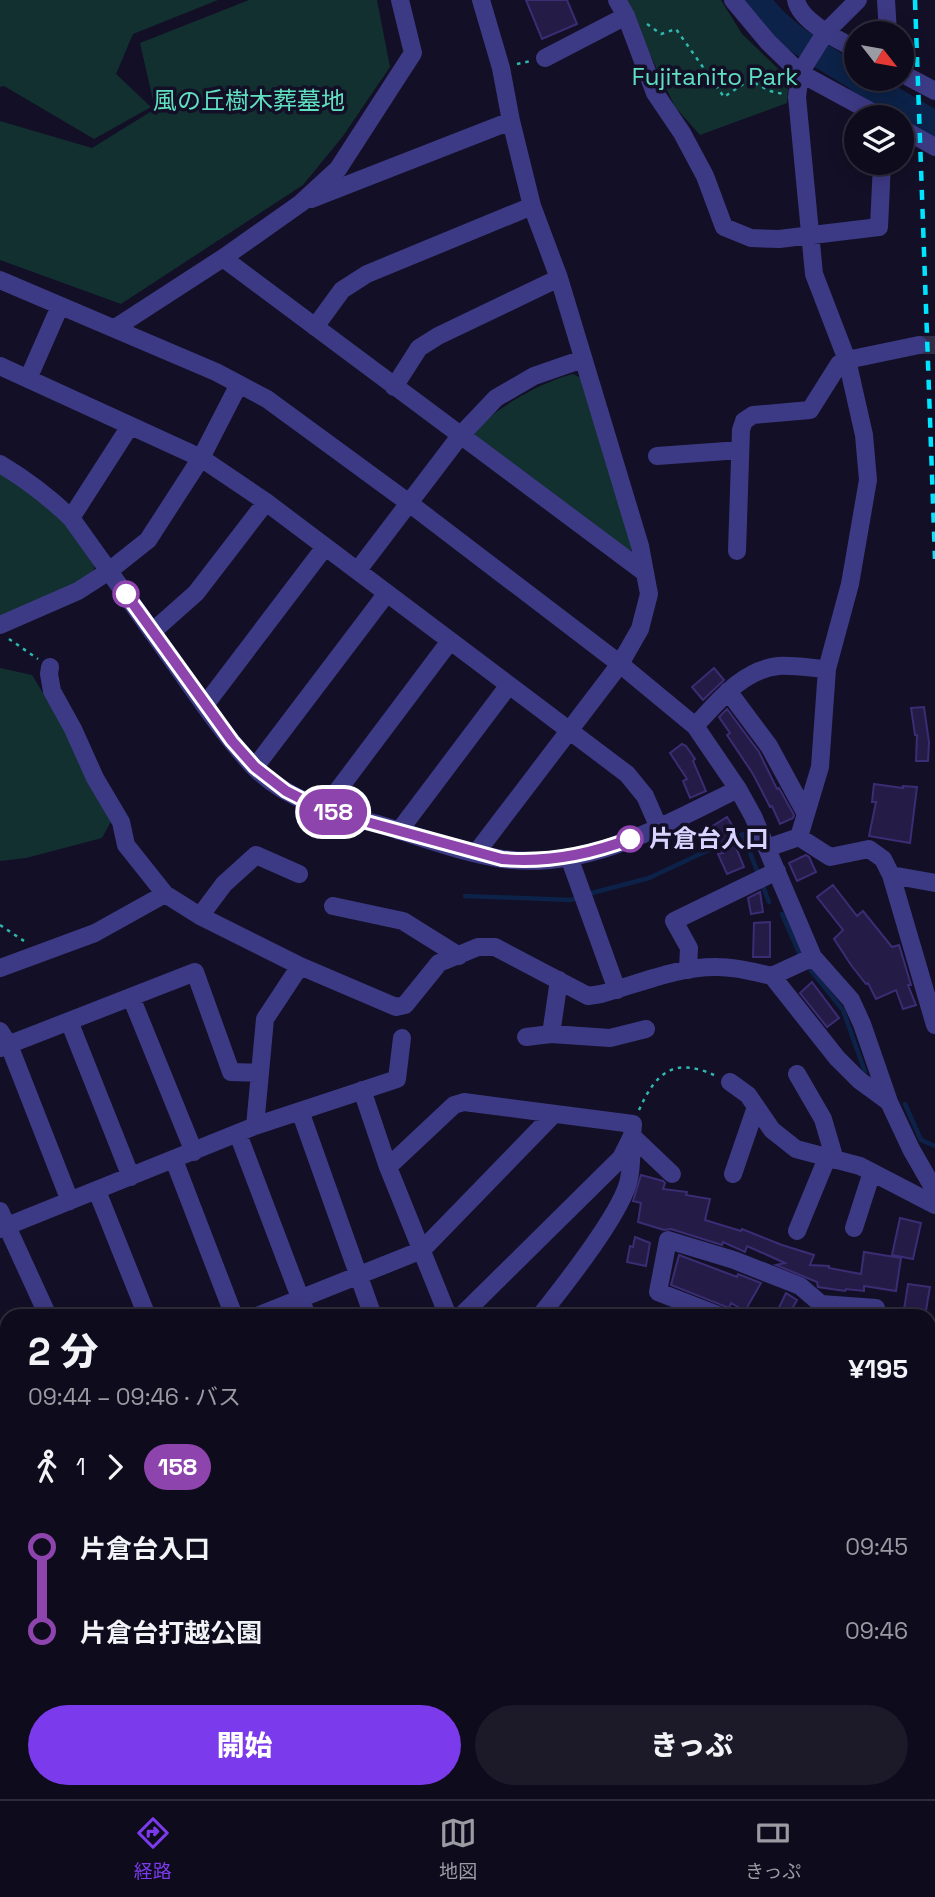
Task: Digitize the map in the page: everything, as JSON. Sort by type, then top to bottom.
[{"type":"street","points":[[115,328],[223,258],[301,203],[338,169],[413,53],[400,0]]},
{"type":"street","points":[[476,853],[620,664],[640,629],[649,594],[640,545],[559,278],[532,206],[501,68],[481,0]]},
{"type":"street","points":[[617,0],[626,16],[655,93],[682,133],[705,176],[724,227],[751,238],[779,239],[879,227],[882,175]]},
{"type":"street","points":[[733,0],[768,42],[800,74],[858,105]]},
{"type":"street","points":[[796,0],[801,11],[825,33],[844,43]]},
{"type":"street","points":[[799,836],[820,767],[827,669],[850,584],[868,480],[864,435],[847,360],[814,274],[796,96],[800,74],[825,33],[858,0]]},
{"type":"street","points":[[858,0],[860,21]]},
{"type":"street","points":[[886,0],[887,21]]},
{"type":"street","points":[[545,58],[626,16]]},
{"type":"street","points":[[914,80],[935,90]]},
{"type":"street","points":[[301,203],[511,121]]},
{"type":"street","points":[[914,135],[935,147]]},
{"type":"street","points":[[315,327],[342,290],[367,274],[532,206]]},
{"type":"street","points":[[223,258],[644,572]]},
{"type":"street","points":[[394,387],[419,348],[438,336],[559,278]]},
{"type":"street","points":[[0,280],[115,328],[267,399],[620,664],[695,726],[738,789],[767,848],[766,876],[813,957],[851,1000],[889,1102],[933,1183]]},
{"type":"street","points":[[28,379],[60,306]]},
{"type":"street","points":[[737,551],[741,430],[744,421],[753,415],[810,410],[839,364],[919,345]]},
{"type":"street","points":[[358,570],[460,436],[496,398],[534,376],[583,359]]},
{"type":"street","points":[[0,366],[201,458],[266,502],[627,774],[645,796],[659,828]]},
{"type":"street","points":[[0,625],[78,591],[148,540],[201,458],[239,384]]},
{"type":"street","points":[[71,518],[130,426]]},
{"type":"street","points":[[657,456],[740,450]]},
{"type":"street","points":[[0,464],[43,493],[71,518],[205,705],[255,767],[286,791],[323,810],[476,853],[524,861],[569,857],[608,848],[659,828],[738,789]]},
{"type":"street","points":[[152,632],[196,593],[266,502]]},
{"type":"street","points":[[205,705],[325,547]]},
{"type":"street","points":[[255,767],[387,593]]},
{"type":"street","points":[[323,810],[450,641]]},
{"type":"street","points":[[695,726],[729,691],[757,670],[779,666],[827,669]]},
{"type":"street","points":[[50,667],[52,691],[95,778],[121,822],[126,845],[165,894],[200,916],[300,966],[396,1007],[405,1005],[439,963],[478,947],[495,947],[588,996],[688,970],[743,968],[772,976],[837,1058],[859,1080],[889,1102]]},
{"type":"street","points":[[399,831],[509,685]]},
{"type":"street","points":[[729,691],[769,746],[806,814]]},
{"type":"street","points":[[767,848],[799,836]]},
{"type":"street","points":[[799,836],[830,857],[869,849],[883,859],[891,875],[935,1025]]},
{"type":"street","points":[[200,916],[224,884],[256,855],[299,874]]},
{"type":"street","points":[[569,857],[617,990]]},
{"type":"street","points":[[891,875],[935,883]]},
{"type":"street","points":[[688,970],[689,948],[674,921],[766,876]]},
{"type":"street","points":[[0,968],[94,933],[165,894]]},
{"type":"street","points":[[333,906],[403,920],[459,956]]},
{"type":"street","points":[[772,976],[813,957]]},
{"type":"street","points":[[256,1126],[265,1019],[300,966]]},
{"type":"street","points":[[70,1201],[3,1041],[68,1021],[195,972],[231,1072],[260,1073]]},
{"type":"street","points":[[551,1034],[559,980]]},
{"type":"street","points":[[131,997],[194,1152]]},
{"type":"street","points":[[68,1021],[131,1177]]},
{"type":"street","points":[[526,1037],[551,1034],[610,1038],[646,1029]]},
{"type":"street","points":[[45,1309],[2,1222],[97,1191],[256,1126],[397,1079],[402,1038]]},
{"type":"street","points":[[797,1074],[823,1119],[831,1159],[797,1231]]},
{"type":"street","points":[[730,1082],[748,1095],[772,1130],[796,1149],[872,1172],[935,1205]]},
{"type":"street","points":[[362,1090],[388,1167],[445,1309]]},
{"type":"street","points":[[388,1167],[454,1105],[464,1102],[632,1130],[672,1174]]},
{"type":"street","points":[[733,1174],[756,1107]]},
{"type":"street","points":[[300,1111],[371,1309]]},
{"type":"street","points":[[274,1309],[422,1251],[553,1115]]},
{"type":"street","points":[[468,1309],[621,1158],[632,1130]]},
{"type":"street","points":[[546,1309],[568,1281],[614,1212],[629,1182],[632,1130]]},
{"type":"street","points":[[238,1135],[305,1309]]},
{"type":"street","points":[[174,1160],[231,1309]]},
{"type":"street","points":[[854,1228],[872,1172]]},
{"type":"street","points":[[97,1191],[144,1309]]},
{"type":"street","points":[[702,1309],[658,1292],[668,1240],[734,1260],[800,1286],[821,1304],[876,1309]]},
{"type":"path","points":[[662,34],[676,29],[724,97],[749,80],[770,91],[796,96]]},
{"type":"path","points":[[501,68],[545,58]]},
{"type":"path","points":[[0,633],[50,667]]},
{"type":"path","points":[[0,925],[41,952]]},
{"type":"path","points":[[632,1130],[650,1090],[672,1069],[684,1065],[699,1068],[730,1082]]},
{"type":"green space","points":[[0,0],[218,0],[133,34],[116,74],[151,107],[94,139],[4,86],[0,87]]},
{"type":"green space","name":"風の丘樹木葬墓地","points":[[249,0],[377,0],[390,67],[343,136],[303,185],[121,304],[0,260],[0,121],[92,148],[155,109],[140,43]]},
{"type":"green space","name":"Fujitanito Park","points":[[624,0],[721,0],[742,34],[789,79],[787,103],[700,135],[675,107]]},
{"type":"green space","points":[[573,374],[581,378],[634,545],[628,554],[472,438],[489,418],[517,398]]},
{"type":"green space","points":[[0,474],[47,505],[68,526],[94,570],[67,591],[0,618]]},
{"type":"green space","points":[[0,668],[32,675],[71,739],[113,818],[102,838],[26,858],[0,861]]},
{"type":"building","points":[[526,0],[567,0],[577,24],[542,39]]},
{"type":"building","points":[[714,668],[724,680],[703,700],[692,687]]},
{"type":"building","points":[[924,707],[929,742],[928,761],[916,761],[917,735],[911,708]]},
{"type":"building","points":[[727,709],[759,752],[777,789],[779,788],[794,815],[793,818],[780,824],[753,774],[727,735],[730,733],[719,717]]},
{"type":"building","points":[[682,744],[695,759],[693,761],[706,791],[690,798],[683,781],[687,779],[670,753]]},
{"type":"building","points":[[874,784],[917,787],[910,843],[869,836],[876,802],[872,802]]},
{"type":"building","points":[[727,817],[735,830],[730,833],[744,867],[727,874],[718,854],[723,853],[708,829]]},
{"type":"building","points":[[806,855],[816,872],[797,881],[789,863]]},
{"type":"building","points":[[833,885],[857,916],[863,911],[892,947],[899,945],[911,985],[908,985],[916,1005],[903,1009],[896,990],[876,999],[868,983],[866,984],[851,965],[834,939],[843,930],[817,897]]},
{"type":"building","points":[[760,892],[763,912],[751,914],[748,898]]},
{"type":"building","points":[[770,922],[770,957],[753,957],[754,923]]},
{"type":"building","points":[[812,982],[839,1018],[827,1027],[800,993]]},
{"type":"building","points":[[641,1175],[663,1181],[663,1189],[710,1199],[705,1220],[741,1231],[742,1229],[814,1255],[810,1265],[829,1266],[861,1274],[864,1252],[901,1258],[896,1291],[864,1286],[864,1291],[818,1287],[817,1282],[776,1265],[785,1263],[747,1246],[745,1252],[723,1242],[722,1245],[638,1222],[641,1203],[633,1201]]},
{"type":"building","points":[[900,1218],[921,1223],[913,1259],[892,1255]]},
{"type":"building","points":[[635,1237],[650,1243],[646,1266],[627,1262]]},
{"type":"building","points":[[679,1255],[761,1283],[746,1309],[731,1303],[729,1308],[671,1285]]},
{"type":"building","points":[[908,1284],[930,1287],[926,1309],[904,1309]]},
{"type":"building","points":[[786,1293],[797,1300],[792,1309],[778,1309]]},
{"type":"waterway","points":[[757,0],[790,34],[844,70]]},
{"type":"waterway","points":[[879,91],[935,124]]},
{"type":"waterway","points":[[588,894],[649,878],[743,834],[759,876]]},
{"type":"waterway","points":[[762,884],[769,902]]},
{"type":"waterway","points":[[465,896],[571,900],[579,897]]},
{"type":"waterway","points":[[782,914],[800,955]]},
{"type":"waterway","points":[[808,967],[843,1010],[865,1072]]},
{"type":"waterway","points":[[905,1104],[921,1140],[935,1146]]},
{"type":"tunnel","points":[[919,345],[935,345]]},
{"type":"railway","points":[[915,0],[935,559]]},
{"type":"bus line","name":"158","points":[[126,594],[205,705],[255,767],[286,791],[323,810],[502,859],[524,861],[569,857],[608,848],[630,839]]},
{"type":"place","name":"片倉台入口","points":[[630,839]]}]
